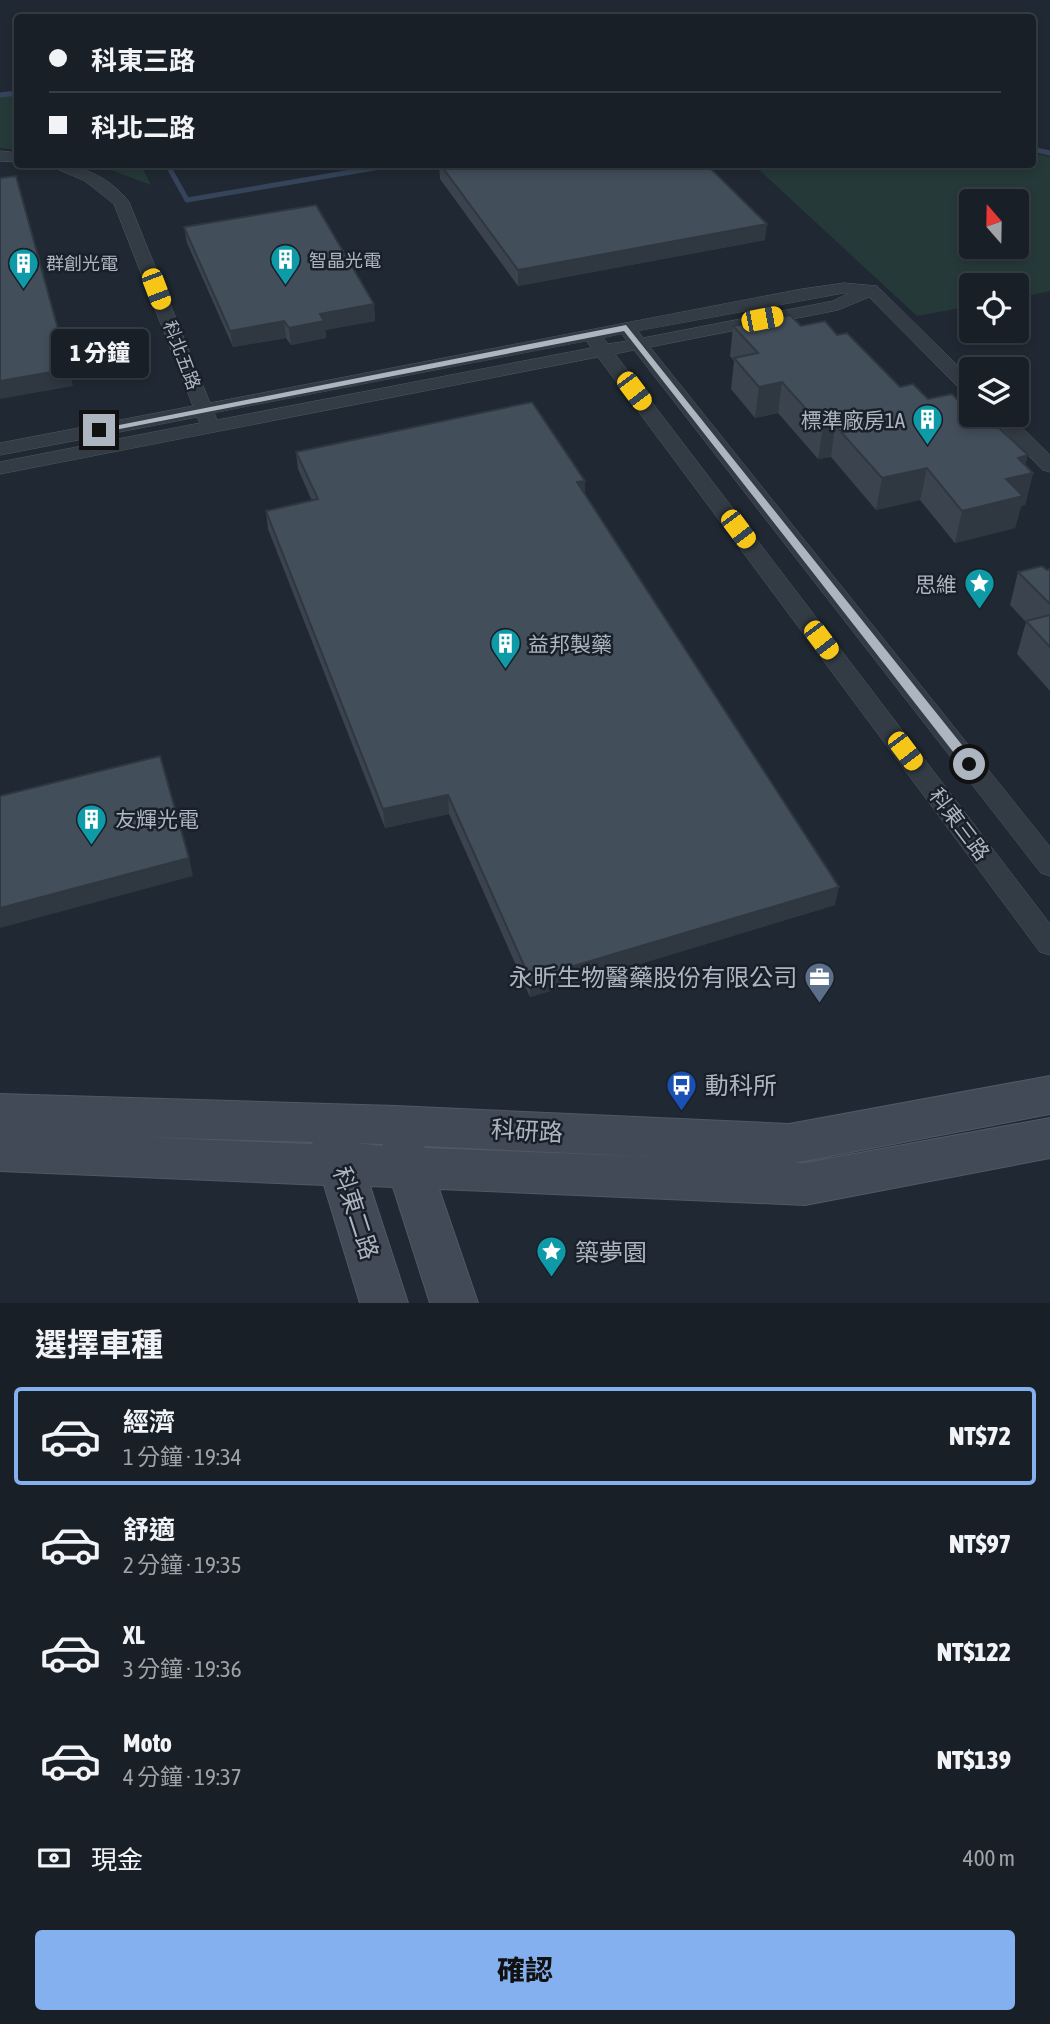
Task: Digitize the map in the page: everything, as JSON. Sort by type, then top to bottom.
[{"type":"street","name":"科北五路","points":[[65,168],[89,176],[110,189],[121,202],[207,418]]},
{"type":"street","points":[[0,449],[207,418],[632,335],[838,305],[871,290],[959,377]]},
{"type":"street","name":"科東三路","points":[[632,335],[1050,866]]},
{"type":"street","name":"科東三路","points":[[597,342],[1050,944]]},
{"type":"street","points":[[0,468],[207,418]]},
{"type":"street","points":[[1010,427],[1050,466]]},
{"type":"street","name":"科研路","points":[[0,1151],[334,1144],[395,1125],[789,1143],[1050,1095]]},
{"type":"street","name":"科研路","points":[[0,1113],[334,1144],[409,1167],[805,1184],[1050,1138]]},
{"type":"street","points":[[395,1125],[454,1303]]},
{"type":"street","name":"科東二路","points":[[334,1144],[384,1303]]},
{"type":"shaded area","points":[[14,94],[14,150],[0,148],[0,96]]},
{"type":"shaded area","points":[[1036,154],[1050,157],[1050,291],[1029,295],[1029,273],[959,273],[959,308],[917,316],[757,168],[1036,168]]},
{"type":"shaded area","points":[[106,168],[142,168],[151,185]]},
{"type":"building","points":[[443,168],[710,168],[767,224],[518,270]]},
{"type":"building","name":"群創光電","points":[[16,176],[69,369],[0,381],[0,178]]},
{"type":"building","name":"智晶光電","points":[[316,205],[374,304],[320,314],[324,321],[289,328],[284,321],[230,331],[184,227]]},
{"type":"building","points":[[790,315],[801,326],[825,321],[837,335],[847,333],[900,387],[913,384],[928,399],[952,394],[959,401],[959,427],[998,427],[1028,455],[1018,458],[1033,473],[1006,479],[1023,496],[962,511],[927,468],[882,478],[835,425],[823,428],[782,382],[759,387],[734,358],[758,353],[733,326]]},
{"type":"building","name":"益邦製藥","points":[[532,402],[585,481],[577,482],[839,887],[530,979],[448,795],[383,809],[266,511],[318,499],[296,452]]},
{"type":"building","points":[[1042,566],[1050,569],[1050,604],[1018,572]]},
{"type":"building","points":[[1050,615],[1050,647],[1026,621]]},
{"type":"building","name":"友輝光電","points":[[160,756],[189,858],[0,908],[0,796]]},
{"type":"waterway","points":[[0,95],[14,93]]},
{"type":"waterway","points":[[1036,150],[1050,153]]},
{"type":"waterway","points":[[169,168],[187,200],[375,168]]},
{"type":"place","name":"智晶光電","points":[[286,287]]},
{"type":"place","name":"群創光電","points":[[23,290]]},
{"type":"place","name":"標準廠房1A","points":[[928,447]]},
{"type":"place","name":"思維","points":[[980,611]]},
{"type":"place","name":"益邦製藥","points":[[505,671]]},
{"type":"place","name":"友輝光電","points":[[92,846]]},
{"type":"place","name":"永昕生物醫藥股份有限公司","points":[[820,1004]]},
{"type":"place","name":"動科所","points":[[682,1112]]},
{"type":"place","name":"築夢園","points":[[552,1279]]},
{"type":"route","points":[[99,430],[626,328],[969,764]]}]
